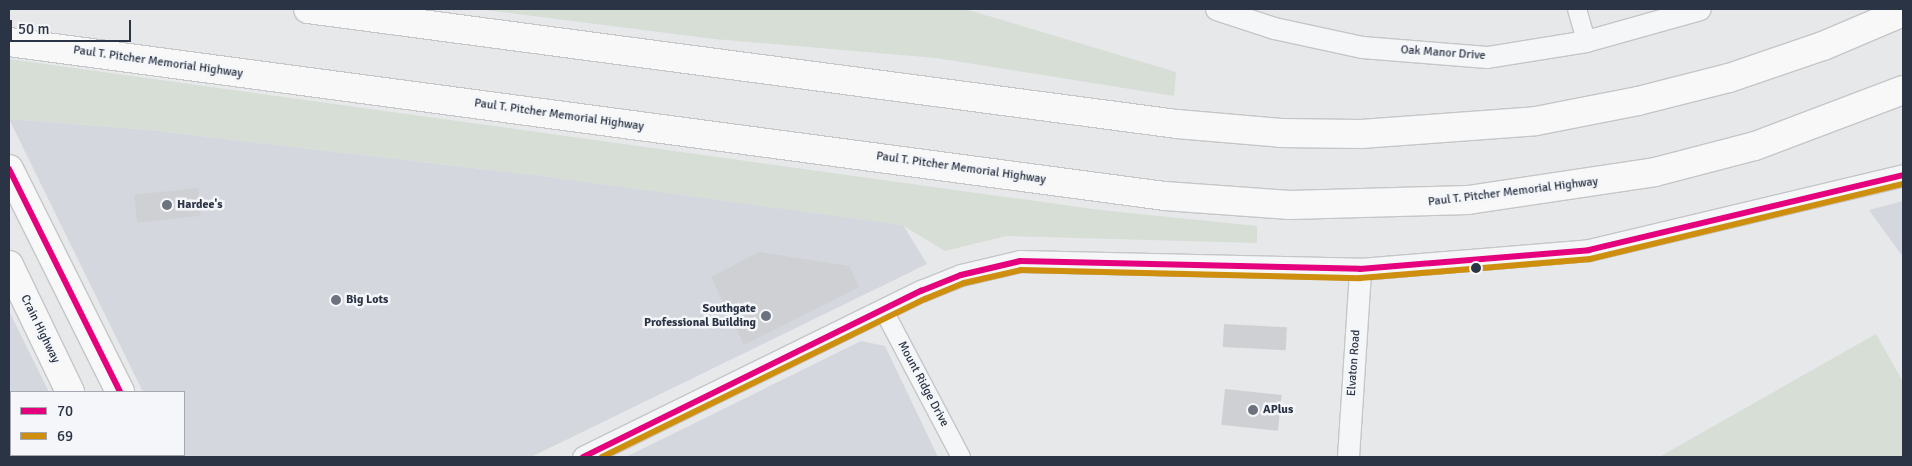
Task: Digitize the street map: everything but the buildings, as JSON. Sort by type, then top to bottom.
[{"type":"main road","points":[[308,9],[1177,124],[1281,133],[1361,134],[1536,121],[1638,101],[1823,46],[1903,12]]},
{"type":"main road","name":"Paul T. Pitcher Memorial Highway","points":[[9,42],[1155,194],[1290,205],[1468,200],[1655,172],[1754,146],[1903,90]]},
{"type":"main road","points":[[9,169],[120,391]]},
{"type":"main road","name":"Crain Highway","points":[[9,265],[70,391]]},
{"type":"street","name":"Oak Manor Drive","points":[[1216,9],[1274,28],[1371,48],[1487,57],[1586,41],[1700,9]]},
{"type":"street","points":[[1577,9],[1586,41]]},
{"type":"street","points":[[583,457],[961,275],[1020,262],[1360,269],[1589,250],[1903,175]]},
{"type":"street","name":"Elvaton Road","points":[[1348,457],[1360,269]]},
{"type":"street","name":"Mount Ridge Drive","points":[[884,311],[961,457]]},
{"type":"shaded area","points":[[479,9],[965,9],[1176,72],[1174,96],[936,58],[714,39]]},
{"type":"shaded area","points":[[9,59],[1100,210],[1257,226],[1257,243],[1006,236],[945,251],[902,225],[550,177],[150,130],[9,119]]},
{"type":"shaded area","points":[[9,119],[150,130],[550,177],[903,225],[927,264],[531,457],[174,457],[185,456],[185,391],[143,391]]},
{"type":"shaded area","points":[[1903,201],[1903,257],[1869,210]]},
{"type":"shaded area","points":[[9,311],[49,391],[10,391],[10,456],[81,457],[9,457]]},
{"type":"shaded area","points":[[1876,334],[1903,382],[1903,457],[1659,457]]},
{"type":"shaded area","points":[[861,341],[885,346],[938,457],[626,457]]},
{"type":"transit line","name":"70","points":[[9,169],[120,391]]},
{"type":"transit line","name":"70","points":[[583,457],[921,291],[961,275],[1020,261],[1360,269],[1589,250],[1903,175]]},
{"type":"transit line","name":"69","points":[[602,457],[925,299],[964,283],[1021,270],[1360,278],[1590,259],[1903,184]]},
{"type":"place","name":"Hardee's","points":[[167,205]]},
{"type":"place","name":"Big Lots","points":[[336,300]]},
{"type":"place","name":"Southgate Professional Building","points":[[766,316]]},
{"type":"place","name":"APlus","points":[[1253,410]]}]
